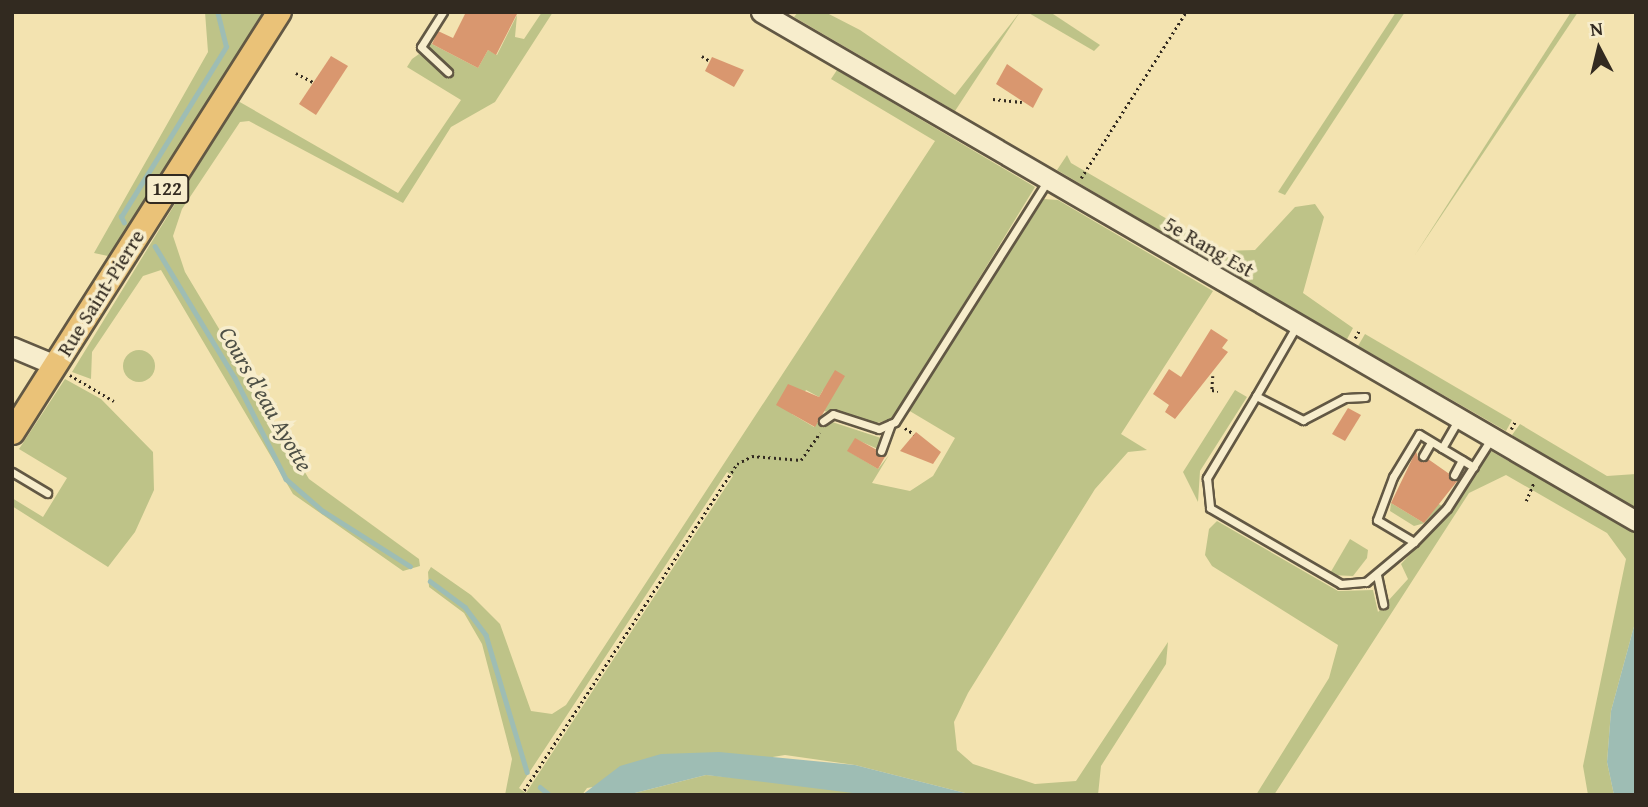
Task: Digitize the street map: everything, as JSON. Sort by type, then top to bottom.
[{"type":"main road","name":"Rue Saint-Pierre","points":[[12,432],[279,12]]},
{"type":"street","name":"5e Rang Est","points":[[761,12],[1636,521]]},
{"type":"street","points":[[12,347],[55,365]]},
{"type":"lane","points":[[443,12],[421,47],[448,72]]},
{"type":"lane","points":[[881,451],[891,424],[1048,180]]},
{"type":"lane","points":[[1297,324],[1207,478],[1210,508],[1332,582],[1352,584],[1377,575],[1414,542],[1474,467],[1492,438]]},
{"type":"lane","points":[[1256,397],[1303,420],[1345,398],[1365,397]]},
{"type":"lane","points":[[823,421],[833,414],[879,429],[891,424]]},
{"type":"lane","points":[[1441,448],[1459,419]]},
{"type":"lane","points":[[1414,542],[1377,520],[1419,435],[1474,467]]},
{"type":"lane","points":[[1423,456],[1431,442]]},
{"type":"lane","points":[[1454,475],[1462,460]]},
{"type":"lane","points":[[12,472],[47,493]]},
{"type":"lane","points":[[1377,575],[1383,604]]},
{"type":"path","points":[[1072,193],[1186,12]]},
{"type":"path","points":[[702,56],[710,61]]},
{"type":"path","points":[[296,73],[313,82]]},
{"type":"path","points":[[993,99],[1023,102]]},
{"type":"path","points":[[55,365],[114,401]]},
{"type":"path","points":[[1213,376],[1212,390],[1218,391]]},
{"type":"path","points":[[521,795],[737,464],[752,456],[801,460],[818,441],[823,421]]},
{"type":"path","points":[[1526,501],[1542,467]]},
{"type":"green space","points":[[205,12],[264,12],[118,244],[108,256],[94,253],[208,52]]},
{"type":"green space","points":[[542,12],[553,12],[495,102],[451,127],[403,203],[249,121],[240,122],[182,209],[173,236],[185,272],[309,479],[419,559],[420,566],[403,571],[293,494],[161,270],[143,276],[92,352],[91,379],[72,372],[238,101],[398,193],[461,100],[407,67],[412,59],[419,54],[450,76],[428,50],[430,43],[478,68],[488,50],[497,55],[517,15],[515,37],[524,39]]},
{"type":"green space","points":[[798,12],[825,12],[860,30],[955,95],[1020,12],[955,111],[794,17]]},
{"type":"green space","points":[[1027,12],[1050,12],[1100,45],[1094,51]]},
{"type":"green space","points":[[1396,12],[1405,12],[1285,195],[1278,192]]},
{"type":"green space","points":[[1571,12],[1578,12],[1415,255]]},
{"type":"green space","points":[[837,70],[1035,187],[893,419],[876,423],[824,411],[823,390],[819,397],[806,390],[792,414],[814,427],[820,418],[884,439],[878,449],[855,439],[848,451],[878,469],[889,455],[872,483],[910,491],[933,476],[955,438],[908,410],[1044,199],[1058,200],[1213,291],[1121,434],[1147,450],[1128,452],[1095,489],[968,693],[954,722],[957,750],[973,764],[1035,784],[1076,781],[1168,642],[1166,664],[1101,766],[1098,795],[973,795],[855,765],[785,755],[587,788],[582,795],[505,795],[512,759],[482,644],[464,613],[429,587],[428,572],[431,567],[471,595],[500,624],[531,711],[552,714],[566,705],[935,141],[831,79]],"holes":[[[727,472],[733,476],[526,793],[519,788]]]},
{"type":"green space","points":[[1067,155],[1071,163],[1222,251],[1255,250],[1295,207],[1315,204],[1324,217],[1303,293],[1353,328],[1346,341],[1057,170]]},
{"type":"green space","points":[[1365,334],[1512,420],[1506,431],[1358,346]]},
{"type":"green space","points":[[139,350],[150,355],[155,366],[150,377],[139,382],[128,377],[123,366],[128,355]]},
{"type":"green space","points":[[65,379],[101,399],[153,452],[154,490],[135,532],[108,567],[12,506],[12,498],[43,517],[67,478],[19,449]]},
{"type":"green space","points":[[1235,390],[1247,397],[1200,471],[1198,502],[1183,472]]},
{"type":"green space","points":[[1520,424],[1607,476],[1636,474],[1636,511],[1512,435]]},
{"type":"green space","points":[[1487,449],[1636,532],[1636,619],[1611,711],[1607,762],[1614,795],[1588,795],[1583,766],[1626,559],[1607,533],[1506,475],[1469,493],[1274,795],[1256,795],[1329,678],[1338,645],[1212,566],[1205,555],[1209,529],[1217,521],[1338,591],[1373,590],[1378,612],[1408,579],[1401,564],[1449,513]]},
{"type":"green space","points":[[1391,503],[1424,523],[1437,503],[1444,507],[1425,523],[1414,526],[1390,511]]},
{"type":"green space","points":[[1350,539],[1368,550],[1367,558],[1353,576],[1329,575]]},
{"type":"green space","points":[[706,775],[813,785],[869,795],[627,795]]},
{"type":"water","points":[[1636,619],[1636,795],[1614,795],[1607,762],[1611,711]]},
{"type":"water","points":[[719,752],[855,765],[973,795],[869,795],[706,775],[627,795],[582,795],[620,766],[661,754]]},
{"type":"building","points":[[466,12],[518,12],[496,55],[488,50],[478,68],[432,44],[438,31],[453,38]]},
{"type":"building","points":[[331,56],[348,66],[316,115],[299,104]]},
{"type":"building","points":[[712,57],[744,70],[734,87],[705,71]]},
{"type":"building","points":[[1007,64],[1043,89],[1033,108],[996,84]]},
{"type":"building","points":[[1211,329],[1228,340],[1222,348],[1228,352],[1175,419],[1165,412],[1169,405],[1153,394],[1169,369],[1181,377]]},
{"type":"building","points":[[835,370],[845,376],[815,427],[776,405],[788,384],[819,397]]},
{"type":"building","points":[[1348,408],[1361,415],[1345,441],[1332,434]]},
{"type":"building","points":[[916,432],[941,452],[933,464],[900,451]]},
{"type":"building","points":[[855,438],[886,455],[878,469],[847,451]]},
{"type":"building","points":[[1416,451],[1419,461],[1428,459],[1458,480],[1424,523],[1391,503]]},
{"type":"waterway","name":"Cours d'eau Ayotte","points":[[124,223],[121,217],[226,47],[217,12]]},
{"type":"waterway","name":"Cours d'eau Ayotte","points":[[155,246],[235,378],[286,479],[323,511],[410,566]]},
{"type":"waterway","name":"Cours d'eau Ayotte","points":[[430,581],[465,607],[486,635],[527,772]]},
{"type":"waterway","name":"Cours d'eau Ayotte","points":[[540,787],[550,795]]}]
